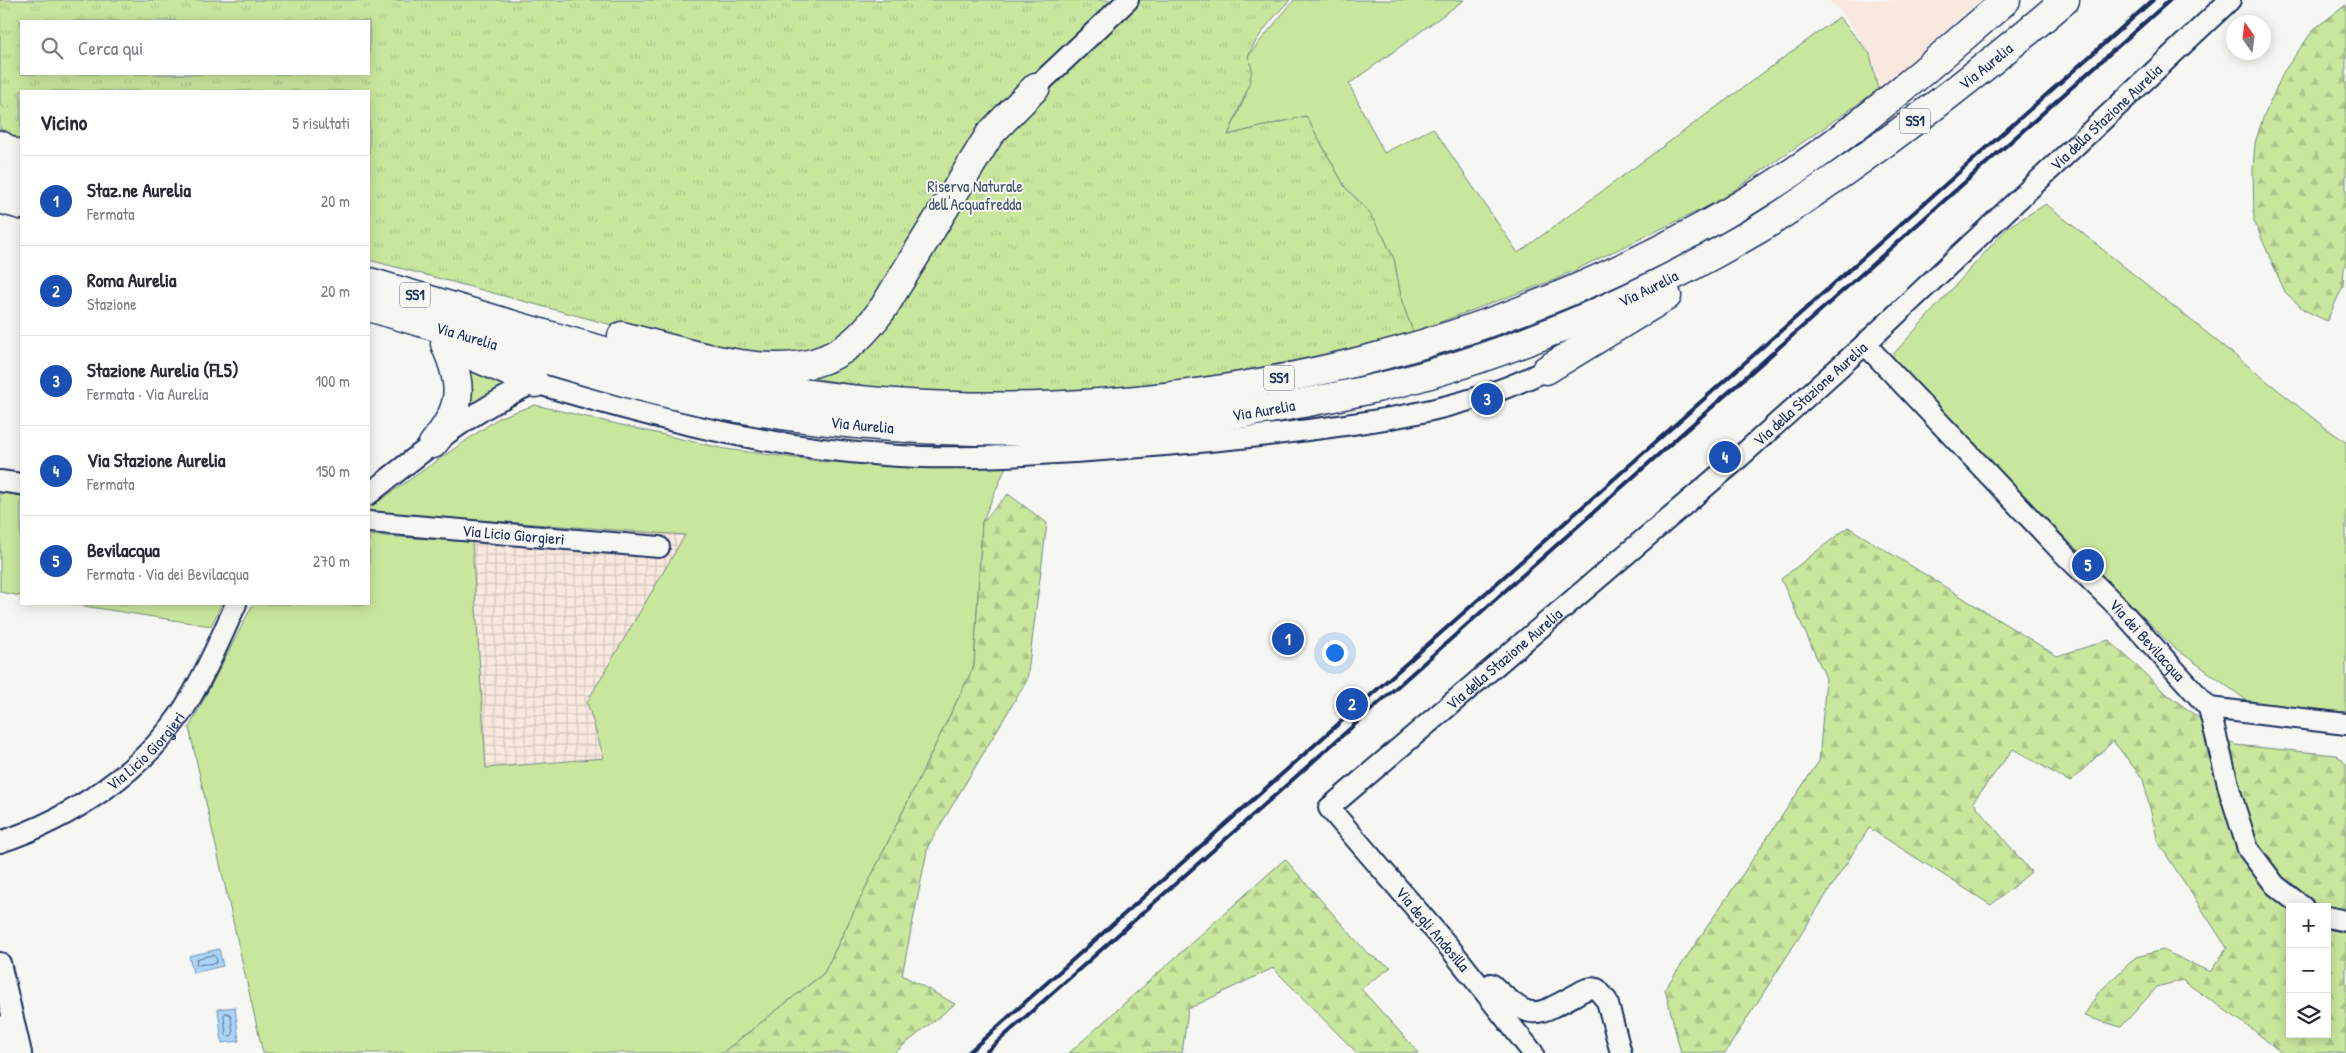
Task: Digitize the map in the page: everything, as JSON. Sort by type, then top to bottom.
[{"type":"highway","name":"Via Aurelia","points":[[370,282],[578,344],[694,373],[791,392],[916,405],[1010,407],[1086,404],[1196,392],[1293,375],[1400,350],[1471,330],[1589,282],[1687,234],[1791,173],[1844,135],[1923,72],[2006,0]]},
{"type":"highway","name":"Via Aurelia","points":[[370,307],[631,384],[754,411],[867,425],[965,432],[1021,433],[1110,430],[1190,422],[1261,411],[1371,390],[1447,369],[1521,344],[1644,290],[1757,230],[1936,106],[2000,56],[2065,0]]},
{"type":"highway","points":[[461,308],[556,320],[702,356],[747,364],[792,367],[827,359],[852,344],[873,322],[990,134],[1036,87]]},
{"type":"highway","points":[[0,145],[20,157]]},
{"type":"highway","points":[[0,175],[20,181]]},
{"type":"highway","points":[[0,199],[20,205]]},
{"type":"highway","points":[[1546,370],[1682,286],[1757,230]]},
{"type":"highway","points":[[370,321],[444,344],[535,383]]},
{"type":"highway","points":[[433,444],[454,414],[459,395],[457,375],[444,344]]},
{"type":"street","points":[[1036,87],[1128,0]]},
{"type":"street","name":"Via della Stazione Aurelia","points":[[1329,808],[1725,471],[1865,344],[2230,0]]},
{"type":"street","name":"Via dei Bevilacqua","points":[[1865,344],[2061,550],[2116,605],[2209,708],[2230,792],[2248,849],[2275,885],[2296,903]]},
{"type":"street","name":"Via Aurelia","points":[[535,383],[652,417],[725,434],[801,446],[884,455],[969,457],[1170,446],[1337,426],[1458,404],[1509,387],[1546,370]]},
{"type":"street","points":[[370,493],[433,444],[512,394],[535,383]]},
{"type":"street","points":[[0,481],[20,484]]},
{"type":"street","name":"Via Licio Giorgieri","points":[[370,522],[659,547]]},
{"type":"street","name":"Via Licio Giorgieri","points":[[0,842],[37,829],[73,811],[131,766],[161,738],[185,707],[236,605]]},
{"type":"street","points":[[2209,708],[2346,724]]},
{"type":"street","name":"Via degli Andosilla","points":[[1329,808],[1449,947],[1534,1053]]},
{"type":"street","points":[[2331,919],[2346,922]]},
{"type":"street","points":[[1449,947],[1516,1007],[1531,1013],[1545,1012],[1587,989],[1594,988],[1600,991],[1607,1000],[1621,1053]]},
{"type":"street","points":[[0,962],[13,1050]]},
{"type":"street","points":[[0,1026],[13,1050]]},
{"type":"shaded area","points":[[1828,0],[1980,0],[1878,90],[1870,54],[1841,11]]},
{"type":"shaded area","points":[[612,530],[685,535],[587,702],[604,758],[486,768],[472,542],[610,547]]},
{"type":"green space","name":"Riserva Naturale dell'Acquafredda","points":[[0,0],[1290,0],[1267,26],[1248,56],[1252,69],[1248,88],[1228,135],[1306,116],[1345,187],[1368,211],[1384,238],[1394,259],[1402,302],[1413,332],[1269,366],[1194,378],[1118,387],[1042,393],[966,393],[892,389],[819,379],[758,359],[669,340],[370,260],[370,90],[20,90],[20,147],[0,135]]},
{"type":"green space","points":[[1294,0],[1464,0],[1349,84],[1384,153],[1433,128],[1518,253],[1839,17],[1870,54],[1878,90],[1717,202],[1554,280],[1413,332],[1402,302],[1394,259],[1384,238],[1361,203],[1345,187],[1306,116],[1228,135],[1246,95],[1248,56]]},
{"type":"green space","points":[[2346,5],[2346,266],[2344,268],[2343,286],[2327,321],[2304,310],[2285,292],[2254,221],[2253,170],[2255,143],[2263,118],[2284,71],[2314,29]]},
{"type":"green space","points":[[2046,204],[2323,426],[2346,442],[2346,712],[2253,705],[2171,645],[1889,359],[2008,227]]},
{"type":"green space","points":[[468,366],[517,383],[468,411],[473,390]]},
{"type":"green space","points":[[535,405],[725,449],[826,462],[1006,467],[982,522],[974,666],[824,973],[722,1053],[263,1053],[189,728],[252,605],[370,605],[370,535],[472,542],[486,768],[604,758],[587,702],[685,535],[370,512],[370,507],[500,417]]},
{"type":"green space","points":[[0,492],[20,496],[20,596],[0,592]]},
{"type":"green space","points":[[1008,494],[1047,523],[1027,680],[928,846],[902,975],[955,1004],[894,1053],[722,1053],[824,973],[974,666],[982,522]]},
{"type":"green space","points":[[1848,527],[2057,656],[2109,640],[2163,691],[2235,745],[2336,755],[2346,764],[2346,1053],[2282,1053],[2252,1029],[2182,980],[2157,987],[2121,1027],[2084,1016],[2098,993],[2136,957],[2163,950],[2210,972],[2227,948],[2158,842],[2143,779],[2113,741],[2070,782],[2013,749],[1973,802],[2031,872],[1991,905],[1869,828],[1725,1053],[1681,1053],[1665,989],[1819,761],[1826,678],[1781,579]]},
{"type":"green space","points":[[77,605],[222,605],[211,626]]},
{"type":"green space","points":[[1285,859],[1368,954],[1391,967],[1361,989],[1419,1053],[1357,1053],[1273,968],[1188,1009],[1182,1053],[1069,1053]]},
{"type":"water","points":[[219,949],[223,966],[193,973],[189,956]]},
{"type":"water","points":[[235,1007],[239,1041],[222,1043],[218,1009]]},
{"type":"railway","points":[[968,1053],[2153,0]]},
{"type":"railway","points":[[985,1053],[2170,0]]},
{"type":"place","name":"Stazione Aurelia (FL5)","points":[[1487,399]]},
{"type":"place","name":"Via Stazione Aurelia","points":[[1725,457]]},
{"type":"place","name":"Bevilacqua","points":[[2088,565]]},
{"type":"place","name":"Staz.ne Aurelia","points":[[1288,639]]},
{"type":"place","name":"Roma Aurelia","points":[[1352,704]]}]
